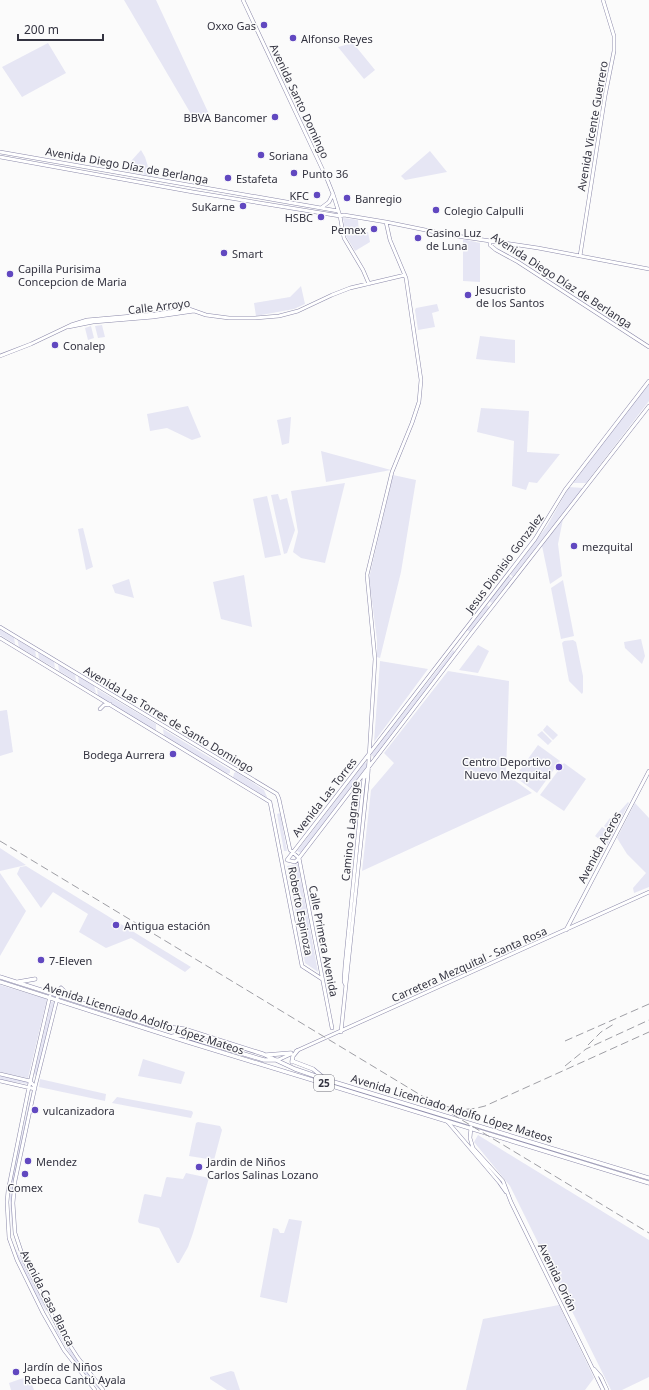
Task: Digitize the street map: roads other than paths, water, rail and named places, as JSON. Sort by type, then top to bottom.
[{"type":"main road","name":"Avenida Licenciado Adolfo López Mateos","points":[[0,977],[50,995]]},
{"type":"main road","points":[[17,982],[35,979]]},
{"type":"main road","name":"Avenida Licenciado Adolfo López Mateos","points":[[0,982],[57,997],[172,1036],[280,1070],[649,1182]]},
{"type":"main road","points":[[61,988],[72,1000]]},
{"type":"main road","name":"Avenida Licenciado Adolfo López Mateos","points":[[57,997],[72,1000],[153,1026],[174,1026],[184,1028],[263,1054],[295,1068],[326,1079],[649,1178]]},
{"type":"main road","points":[[172,1036],[185,1037],[264,1060],[278,1060],[280,1070]]},
{"type":"main road","points":[[295,1068],[292,1061],[293,1056],[297,1051]]},
{"type":"main road","points":[[263,1054],[291,1053]]},
{"type":"main road","points":[[292,1061],[313,1069],[326,1079]]},
{"type":"street","name":"Avenida Santo Domingo","points":[[243,0],[333,194],[340,216],[344,238],[363,270],[369,284]]},
{"type":"street","name":"Avenida Vicente Guerrero","points":[[580,256],[614,51],[614,36],[603,0]]},
{"type":"street","name":"Avenida Diego Díaz de Berlanga","points":[[0,152],[338,211],[344,215]]},
{"type":"street","name":"Avenida Diego Díaz de Berlanga","points":[[0,157],[193,192],[340,216],[344,215],[490,241],[490,245],[496,250],[518,262],[649,347]]},
{"type":"street","points":[[321,208],[330,202],[333,194]]},
{"type":"street","name":"Camino a Lagrange","points":[[341,1032],[346,984],[344,981],[345,966],[363,786],[364,778],[368,773],[375,659],[367,576],[392,472],[419,402],[421,380],[415,332],[405,275],[390,240],[386,222]]},
{"type":"street","points":[[490,241],[649,269]]},
{"type":"street","points":[[369,284],[405,275]]},
{"type":"street","name":"Calle Arroyo","points":[[0,356],[68,327],[93,322],[153,318],[196,311],[229,318],[259,318],[293,313],[350,288],[369,284]]},
{"type":"street","name":"Jesus Dionisio Gonzalez","points":[[369,754],[535,539],[565,490],[649,381]]},
{"type":"street","name":"Jesus Dionisio Gonzalez","points":[[368,768],[649,406]]},
{"type":"street","name":"Avenida Las Torres de Santo Domingo","points":[[0,627],[277,794],[290,850],[293,852]]},
{"type":"street","name":"Avenida Las Torres de Santo Domingo","points":[[0,638],[268,800],[271,805],[282,860]]},
{"type":"street","points":[[100,709],[104,705],[110,704]]},
{"type":"street","name":"Avenida Las Torres","points":[[287,860],[369,754]]},
{"type":"street","name":"Avenida Las Torres","points":[[293,852],[299,858],[368,768]]},
{"type":"street","name":"Avenida Aceros","points":[[566,931],[649,770]]},
{"type":"street","points":[[282,860],[295,862],[299,858]]},
{"type":"street","name":"Calle Primera Avenida","points":[[299,858],[332,1028]]},
{"type":"street","name":"Roberto Espinoza","points":[[282,860],[302,966],[322,979]]},
{"type":"street","name":"Carretera Mezquital - Santa Rosa","points":[[278,1060],[566,931],[649,892]]},
{"type":"street","points":[[29,1087],[50,995]]},
{"type":"street","name":"Avenida Casa Blanca","points":[[57,997],[35,1088],[13,1192],[15,1233],[18,1245],[29,1271],[58,1327],[78,1358],[103,1390]]},
{"type":"street","points":[[0,1074],[31,1082],[35,1088]]},
{"type":"street","points":[[31,1082],[38,1076]]},
{"type":"street","points":[[0,1082],[35,1088]]},
{"type":"street","name":"Avenida Casa Blanca","points":[[29,1087],[8,1191],[7,1202],[9,1238],[17,1260],[43,1313],[68,1356],[95,1390]]},
{"type":"street","name":"Avenida Orión","points":[[446,1116],[447,1121],[503,1181],[508,1195],[603,1390]]},
{"type":"street","points":[[472,1124],[470,1138],[472,1148]]},
{"type":"street","points":[[8,1191],[13,1192]]},
{"type":"street","points":[[9,1227],[15,1233],[9,1238],[18,1245]]},
{"type":"street","name":"Avenida Orión","points":[[592,1366],[601,1377],[607,1390]]},
{"type":"railway","points":[[0,841],[649,1233]]},
{"type":"railway","points":[[565,1041],[649,1004]]},
{"type":"railway","points":[[565,1066],[586,1049],[649,1020]]},
{"type":"railway","points":[[588,1045],[601,1032],[614,1024]]},
{"type":"railway","points":[[443,1105],[464,1109],[485,1106],[649,1032]]},
{"type":"place","name":"Oxxo Gas","points":[[264,25]]},
{"type":"place","name":"Alfonso Reyes","points":[[293,38]]},
{"type":"place","name":"BBVA Bancomer","points":[[275,117]]},
{"type":"place","name":"Soriana","points":[[261,155]]},
{"type":"place","name":"Punto 36","points":[[294,173]]},
{"type":"place","name":"Estafeta","points":[[228,178]]},
{"type":"place","name":"KFC","points":[[317,195]]},
{"type":"place","name":"Banregio","points":[[347,198]]},
{"type":"place","name":"SuKarne","points":[[243,206]]},
{"type":"place","name":"Colegio Calpulli","points":[[436,210]]},
{"type":"place","name":"HSBC","points":[[321,217]]},
{"type":"place","name":"Pemex","points":[[374,229]]},
{"type":"place","name":"Casino Luz de Luna","points":[[418,238]]},
{"type":"place","name":"Smart","points":[[224,253]]},
{"type":"place","name":"Capilla Purisima Concepcion de Maria","points":[[10,274]]},
{"type":"place","name":"Jesucristo de los Santos","points":[[468,295]]},
{"type":"place","name":"Conalep","points":[[55,345]]},
{"type":"place","name":"mezquital","points":[[574,546]]},
{"type":"place","name":"Bodega Aurrera","points":[[173,754]]},
{"type":"place","name":"Centro Deportivo Nuevo Mezquital","points":[[559,767]]},
{"type":"place","name":"Antigua estación","points":[[116,925]]},
{"type":"place","name":"7-Eleven","points":[[41,960]]},
{"type":"place","name":"vulcanizadora","points":[[35,1110]]},
{"type":"place","name":"Mendez","points":[[28,1161]]},
{"type":"place","name":"Jardin de Niños Carlos Salinas Lozano","points":[[199,1167]]},
{"type":"place","name":"Comex","points":[[25,1174]]},
{"type":"place","name":"Jardín de Niños Rebeca Cantú Ayala","points":[[16,1372]]}]
